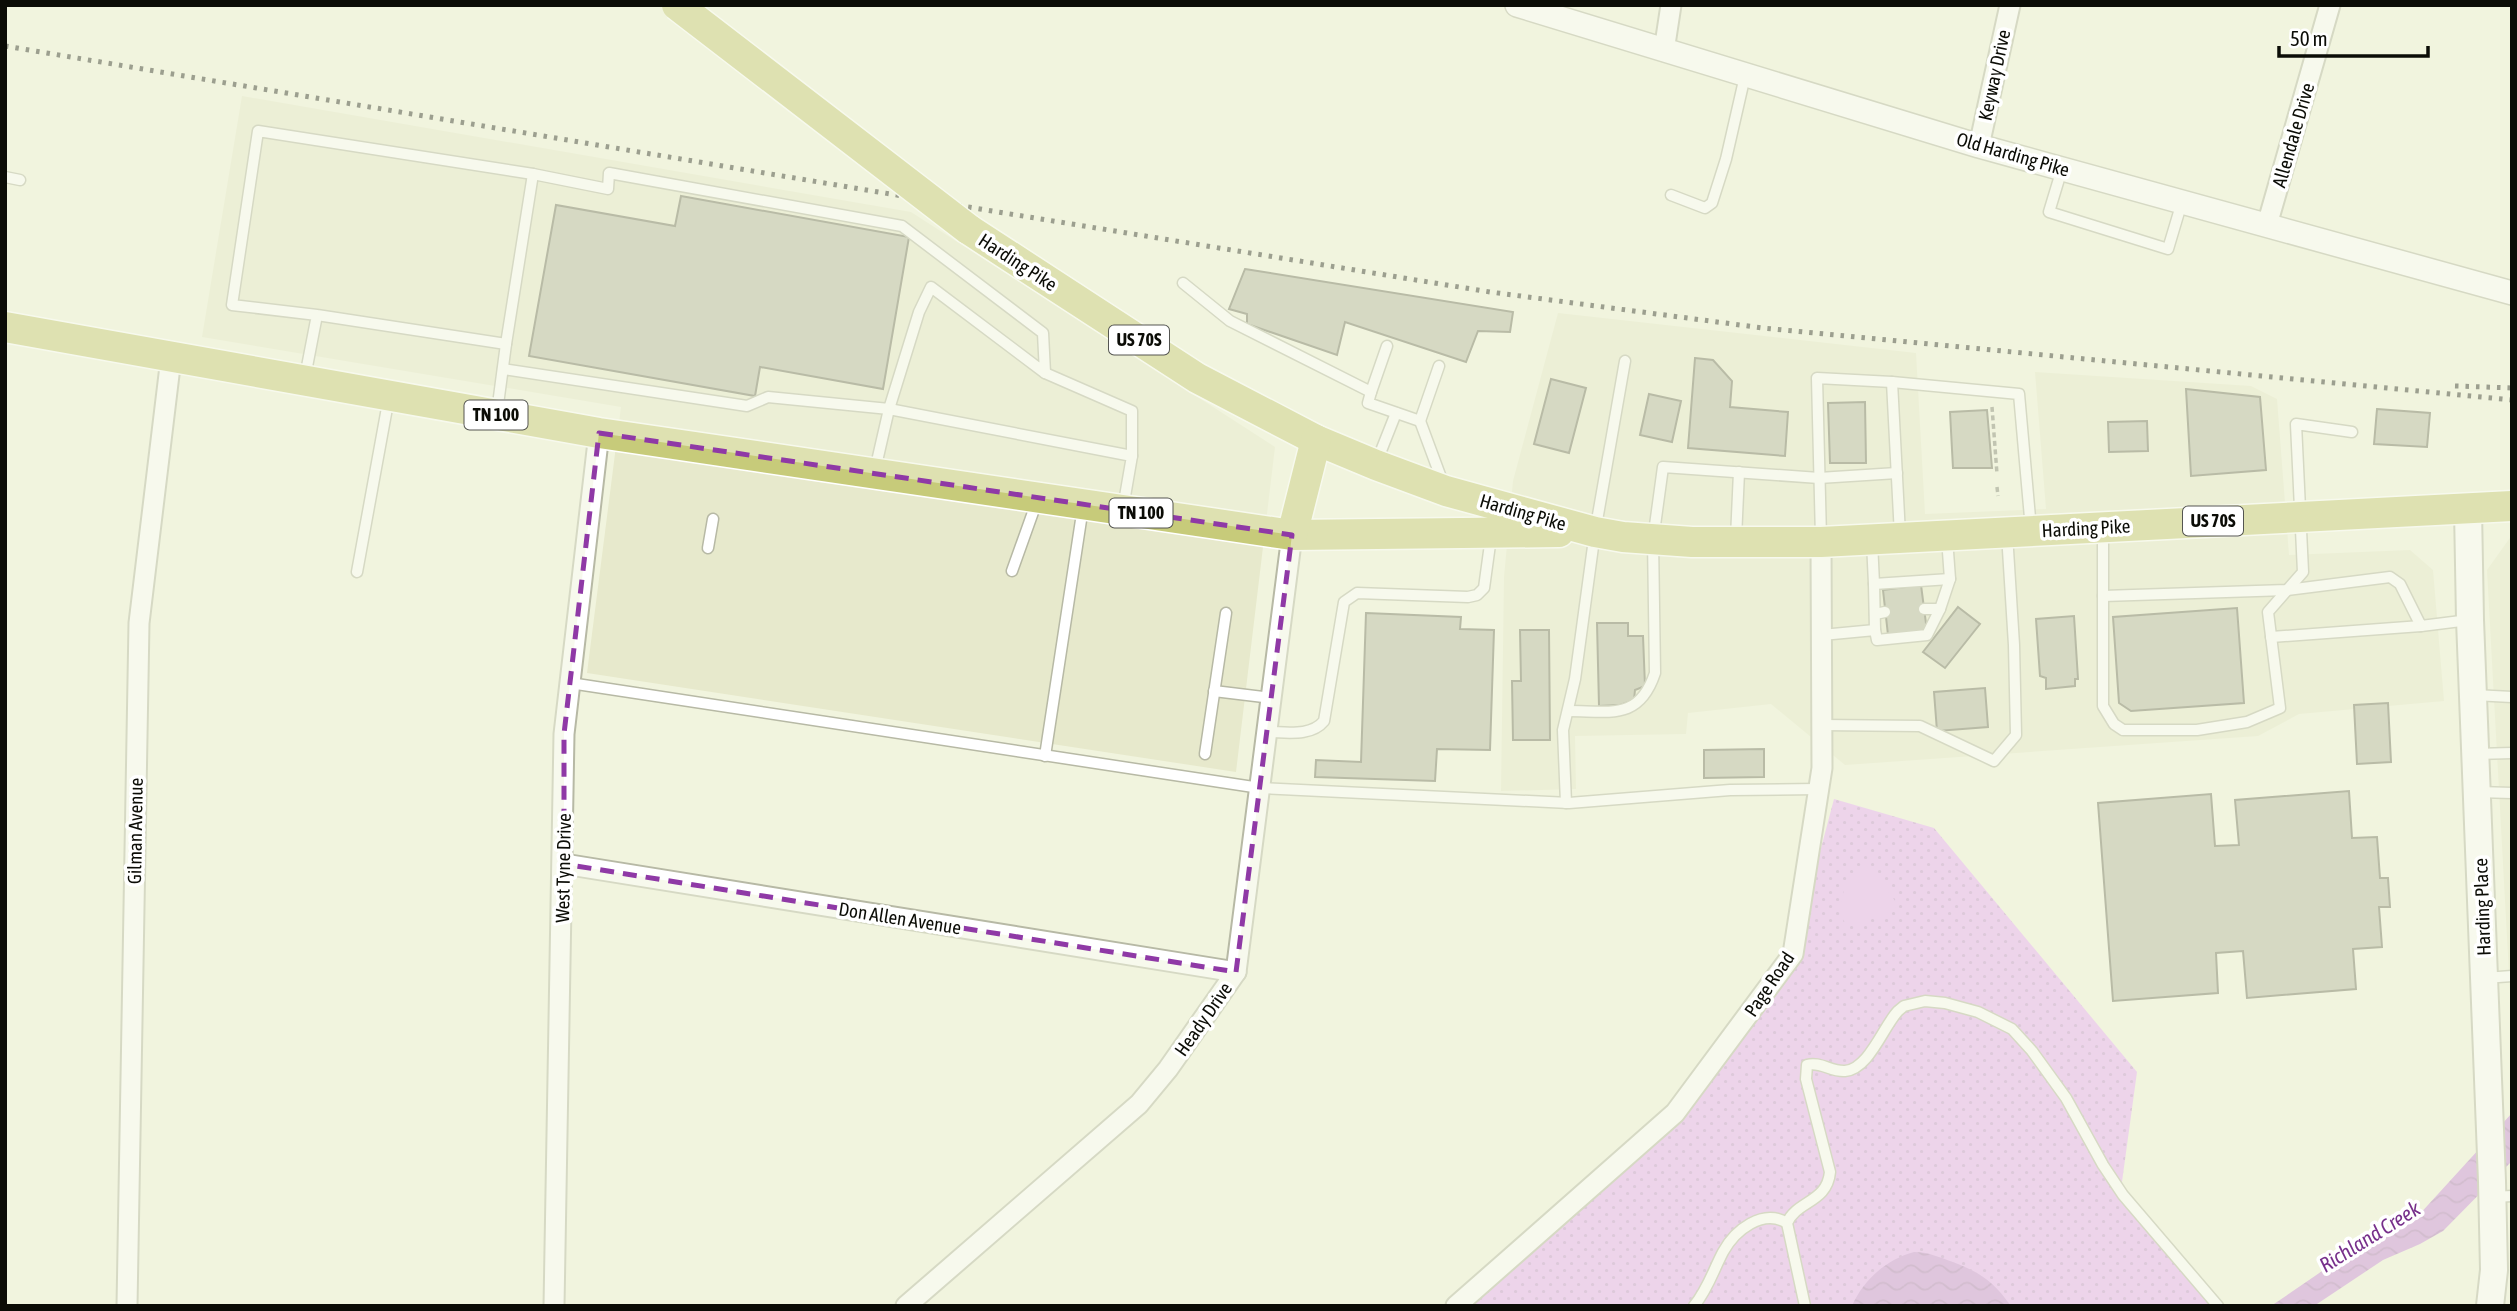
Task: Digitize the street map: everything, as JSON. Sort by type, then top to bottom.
[{"type":"main road","name":"Harding Pike","points":[[677,5],[968,229],[1197,378],[1316,440],[1376,465],[1447,491],[1595,532],[1653,540],[1821,542],[2512,506]]},
{"type":"main road","name":"TN 100","points":[[5,327],[598,433],[1292,535],[1595,532]]},
{"type":"main road","points":[[1292,535],[1316,440]]},
{"type":"main road","name":"Harding Place","points":[[2468,509],[2489,1114],[2499,1191],[2490,1306]]},
{"type":"street","name":"Old Harding Pike","points":[[1517,5],[1979,146],[2512,293]]},
{"type":"street","points":[[1664,51],[1671,5]]},
{"type":"street","name":"Keyway Drive","points":[[1979,146],[2010,5]]},
{"type":"street","name":"Allendale Drive","points":[[2267,225],[2330,5]]},
{"type":"street","name":"Gilman Avenue","points":[[127,1306],[139,622],[171,358]]},
{"type":"street","name":"West Tyne Drive","points":[[554,1306],[564,864],[564,734],[598,433]]},
{"type":"street","name":"Heady Drive","points":[[906,1306],[1139,1104],[1168,1069],[1236,972],[1292,535]]},
{"type":"street","name":"Page Road","points":[[1456,1306],[1675,1113],[1793,954],[1822,768],[1821,542]]},
{"type":"street","name":"Don Allen Avenue","points":[[564,864],[1236,972]]},
{"type":"lane","points":[[1671,195],[1705,208],[1712,203],[1726,159],[1745,75]]},
{"type":"lane","points":[[506,344],[317,314],[232,305],[258,131],[533,174],[608,189],[609,173],[902,226],[1043,333],[1045,373]]},
{"type":"lane","points":[[2062,169],[2049,212],[2168,249],[2182,202]]},
{"type":"lane","points":[[496,415],[533,174]]},
{"type":"lane","points":[[5,177],[20,180]]},
{"type":"lane","points":[[1183,283],[1230,321],[1371,391]]},
{"type":"lane","points":[[874,473],[889,409],[919,312],[931,287],[1045,373],[1132,411],[1132,456],[1122,510]]},
{"type":"lane","points":[[305,381],[317,314]]},
{"type":"lane","points":[[1387,346],[1368,402],[1420,421]]},
{"type":"lane","points":[[1566,803],[1563,730],[1575,679],[1595,532],[1625,361]]},
{"type":"lane","points":[[1439,366],[1420,421],[1447,491]]},
{"type":"lane","points":[[503,369],[747,406],[768,397],[889,409],[1132,456]]},
{"type":"lane","points":[[1821,542],[1817,378],[2020,394],[2019,531],[2014,645],[2016,735],[1994,761],[1920,726],[1821,725]]},
{"type":"lane","points":[[1892,382],[1897,473],[1886,538],[1874,584],[1880,613],[1875,630],[1877,640],[1927,635],[1940,609],[1950,579],[1947,535]]},
{"type":"lane","points":[[357,572],[389,397]]},
{"type":"lane","points":[[1376,465],[1396,413]]},
{"type":"lane","points":[[2103,527],[2103,706],[2114,724],[2123,730],[2197,730],[2247,722],[2280,708],[2268,612],[2303,572],[2296,424],[2352,432]]},
{"type":"lane","points":[[1568,711],[1625,711],[1649,691],[1655,673],[1653,540],[1663,467],[1819,478],[1897,473]]},
{"type":"lane","points":[[1736,542],[1739,472]]},
{"type":"lane","points":[[1012,571],[1039,498]]},
{"type":"lane","points":[[1045,756],[1083,504]]},
{"type":"lane","points":[[708,548],[713,519]]},
{"type":"lane","points":[[1267,732],[1310,731],[1324,721],[1344,602],[1357,593],[1468,597],[1477,594],[1484,588],[1492,533]]},
{"type":"lane","points":[[2103,596],[2287,590],[2390,577],[2400,584],[2421,626]]},
{"type":"lane","points":[[1874,584],[1950,579]]},
{"type":"lane","points":[[1924,609],[1940,609]]},
{"type":"lane","points":[[1205,754],[1226,613]]},
{"type":"lane","points":[[2271,637],[2470,620]]},
{"type":"lane","points":[[1822,635],[1875,630]]},
{"type":"lane","points":[[570,684],[1260,788],[1566,803],[1730,790],[1818,789]]},
{"type":"lane","points":[[1214,691],[1272,698]]},
{"type":"lane","points":[[2473,695],[2512,697]]},
{"type":"lane","points":[[2475,754],[2512,753]]},
{"type":"lane","points":[[2477,792],[2512,793]]},
{"type":"lane","points":[[2485,978],[2512,976]]},
{"type":"lane","points":[[1805,1306],[1787,1223],[1792,1214],[1820,1194],[1829,1179],[1829,1166],[1806,1079],[1808,1065],[1815,1063],[1837,1070],[1851,1069],[1868,1056],[1890,1020],[1904,1006],[1925,1001],[1945,1003],[1988,1016],[2006,1024],[2020,1037],[2066,1097],[2103,1165],[2123,1195],[2218,1306]]},
{"type":"lane","points":[[1694,1306],[1706,1290],[1724,1250],[1739,1233],[1767,1217],[1787,1223]]},
{"type":"path","points":[[1992,407],[1997,474]]},
{"type":"path","points":[[1997,487],[1998,496]]},
{"type":"highlighted area","points":[[599,433],[1292,535],[1236,972],[564,864],[564,734]]},
{"type":"shaded area","points":[[242,96],[911,212],[1275,447],[1236,772],[587,673],[621,407],[202,337]]},
{"type":"shaded area","points":[[1558,313],[1916,353],[1925,514],[2046,509],[2035,372],[2251,386],[2277,399],[2289,555],[2410,550],[2433,570],[2444,701],[2299,714],[2258,736],[1845,765],[1771,704],[1688,713],[1686,734],[1575,736],[1576,789],[1501,791],[1504,577],[1513,481]]},
{"type":"shaded area","points":[[2512,535],[2512,1029],[2487,570]]},
{"type":"shaded area","points":[[1834,799],[1934,828],[2137,1072],[2121,1189],[2223,1306],[1456,1306],[1675,1113],[1793,954]]},
{"type":"shaded area","points":[[1861,867],[1882,884],[1897,906],[1893,911],[1856,924],[1845,923],[1840,914],[1847,881]]},
{"type":"water","points":[[2512,1113],[2512,1161],[2443,1231],[2383,1260],[2314,1306],[2271,1306],[2369,1239],[2417,1217]]},
{"type":"water","points":[[1914,1252],[1938,1257],[1979,1274],[1998,1290],[2011,1306],[1852,1306],[1869,1279],[1885,1265]]},
{"type":"building","points":[[681,196],[909,237],[883,389],[760,367],[755,396],[529,356],[556,205],[675,226]]},
{"type":"building","points":[[1245,269],[1513,312],[1510,332],[1478,331],[1466,362],[1345,322],[1337,355],[1247,324],[1247,314],[1229,309]]},
{"type":"building","points":[[1695,358],[1713,360],[1732,381],[1730,407],[1788,412],[1785,456],[1688,448]]},
{"type":"building","points":[[1551,379],[1586,388],[1569,453],[1534,444]]},
{"type":"building","points":[[2186,389],[2260,397],[2266,470],[2191,476]]},
{"type":"building","points":[[1649,394],[1681,401],[1672,442],[1640,435]]},
{"type":"building","points":[[1865,402],[1866,463],[1830,463],[1828,403]]},
{"type":"building","points":[[2377,409],[2430,413],[2427,447],[2374,444]]},
{"type":"building","points":[[1987,410],[1992,468],[1953,468],[1950,412]]},
{"type":"building","points":[[2147,421],[2148,451],[2109,452],[2108,422]]},
{"type":"building","points":[[1921,585],[1927,631],[1888,635],[1883,590]]},
{"type":"building","points":[[1958,607],[1980,624],[1945,668],[1923,652]]},
{"type":"building","points":[[2237,608],[2244,703],[2131,711],[2119,703],[2113,617]]},
{"type":"building","points":[[1366,613],[1461,617],[1460,629],[1494,630],[1490,750],[1437,749],[1435,781],[1315,777],[1316,760],[1361,762]]},
{"type":"building","points":[[2074,616],[2078,679],[2075,679],[2075,686],[2046,689],[2046,678],[2040,676],[2036,619]]},
{"type":"building","points":[[1597,623],[1628,623],[1628,636],[1643,636],[1645,686],[1635,690],[1634,700],[1620,705],[1599,706]]},
{"type":"building","points":[[1520,630],[1549,630],[1550,740],[1513,740],[1512,681],[1521,681]]},
{"type":"building","points":[[1985,688],[1988,727],[1937,731],[1934,692]]},
{"type":"building","points":[[2388,703],[2391,762],[2357,764],[2354,705]]},
{"type":"building","points":[[1764,749],[1764,777],[1704,778],[1704,750]]},
{"type":"building","points":[[2349,791],[2352,838],[2377,837],[2380,878],[2388,878],[2390,907],[2379,907],[2382,947],[2353,949],[2356,989],[2247,998],[2243,951],[2216,953],[2218,993],[2113,1001],[2098,803],[2211,794],[2215,846],[2239,845],[2235,800]]},
{"type":"railway","points":[[5,46],[1490,292],[1763,328],[2512,400]]},
{"type":"railway","points":[[2455,386],[2512,388]]},
{"type":"water label","name":"Richland Creek","points":[[2370,1237]]}]
